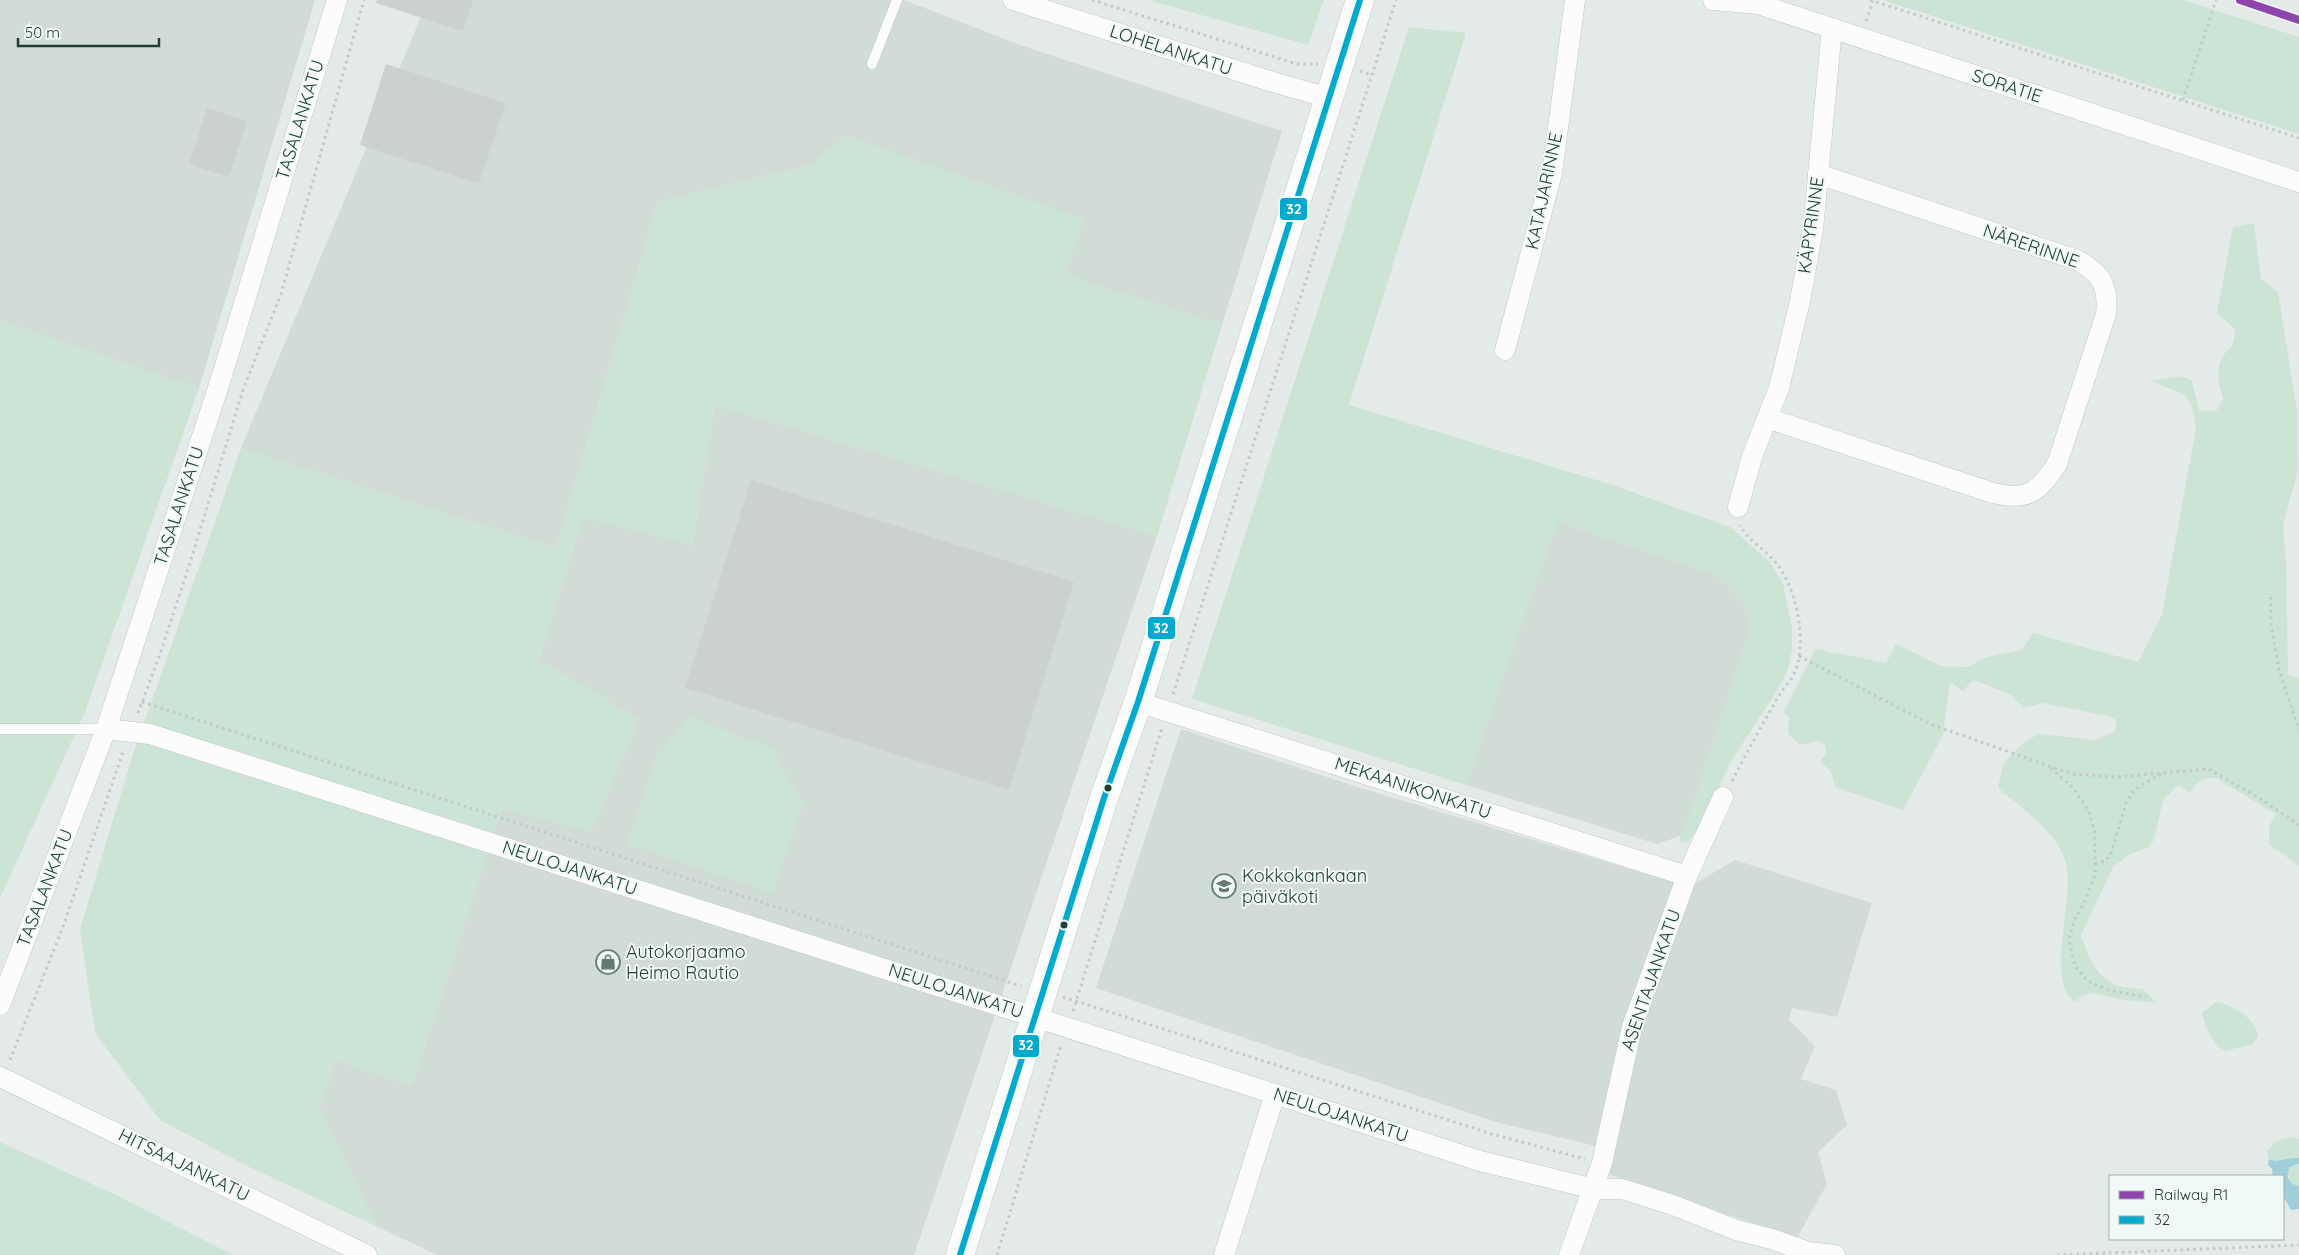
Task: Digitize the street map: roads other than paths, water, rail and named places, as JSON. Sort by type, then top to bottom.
[{"type":"street","name":"TASALANKATU","points":[[0,1005],[106,729],[219,385],[337,0]]},
{"type":"street","name":"LOHELANKATU","points":[[1013,0],[1329,98]]},
{"type":"street","points":[[960,1255],[1104,798],[1138,702],[1360,0]]},
{"type":"street","name":"KATAJARINNE","points":[[1505,350],[1552,172],[1575,0]]},
{"type":"street","name":"SORATIE","points":[[1713,0],[1758,4],[2299,182]]},
{"type":"street","name":"KÄPYRINNE","points":[[1738,507],[1752,457],[1779,388],[1800,301],[1813,229],[1832,28]]},
{"type":"street","name":"NÄRERINNE","points":[[1767,418],[1993,493],[2021,497],[2029,494],[2046,480],[2056,464],[2103,323],[2108,297],[2100,277],[2089,266],[2077,260],[1818,174]]},
{"type":"street","name":"MEKAANIKONKATU","points":[[1138,702],[1687,876]]},
{"type":"street","name":"NEULOJANKATU","points":[[106,729],[131,730],[150,734],[1040,1005],[1067,1027],[1480,1161],[1594,1189],[1622,1189],[1680,1208],[1736,1230],[1772,1239],[1808,1252],[1834,1255]]},
{"type":"street","name":"ASENTAJANKATU","points":[[1569,1255],[1602,1163],[1632,1026],[1687,876],[1723,797]]},
{"type":"street","name":"HITSAAJANKATU","points":[[1,1077],[367,1255]]},
{"type":"street","points":[[1224,1255],[1275,1094]]},
{"type":"lane","points":[[872,64],[897,0]]},
{"type":"lane","points":[[0,729],[106,729]]},
{"type":"water","points":[[2299,1158],[2299,1164],[2289,1167],[2288,1178],[2293,1184],[2299,1186],[2299,1209],[2291,1210],[2284,1198],[2284,1175],[2273,1175],[2272,1169],[2268,1165],[2269,1159],[2276,1161]]},
{"type":"rail line","name":"R1","points":[[2240,0],[2299,20]]},
{"type":"place","name":"Kokkokankaan päiväkoti","points":[[1224,886]]},
{"type":"place","name":"Autokorjaamo Heimo Rautio","points":[[608,962]]}]
